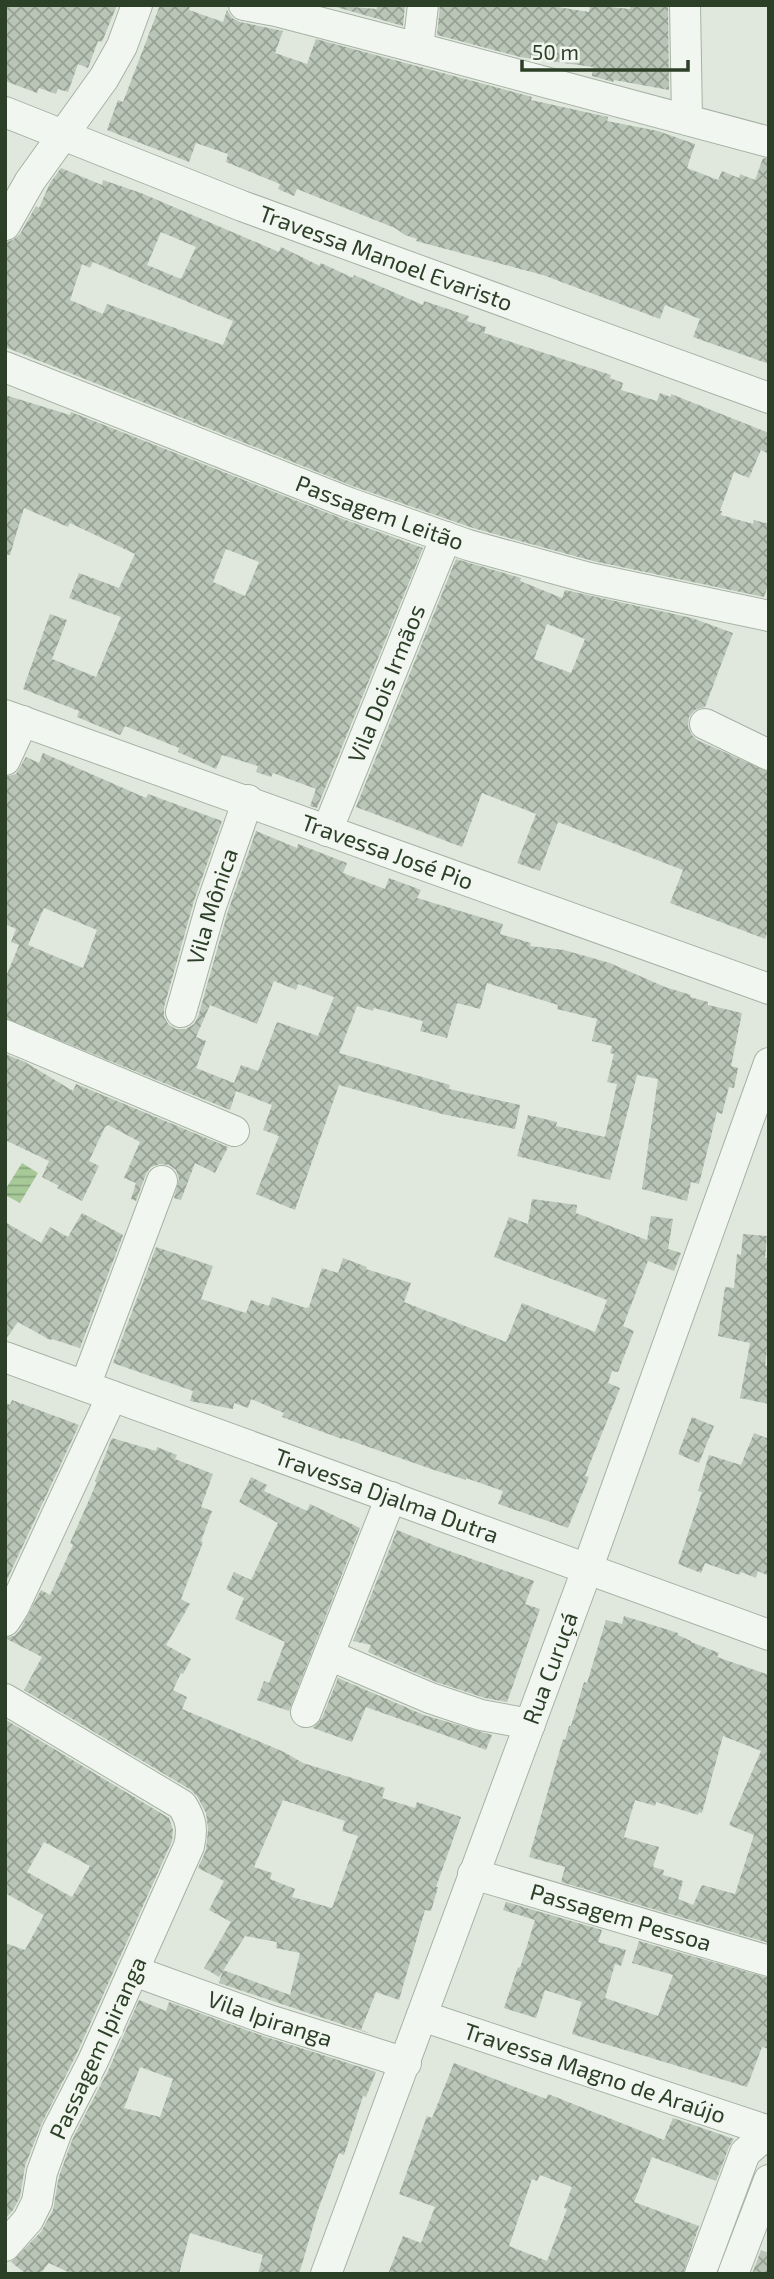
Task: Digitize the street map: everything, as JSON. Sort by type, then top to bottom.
[{"type":"street","points":[[5,225],[72,107],[91,82],[125,5]]},
{"type":"street","points":[[5,185],[57,133],[110,67],[122,46],[137,5]]},
{"type":"street","points":[[244,5],[418,48],[769,142]]},
{"type":"street","points":[[418,48],[423,5]]},
{"type":"street","points":[[685,5],[687,119]]},
{"type":"street","name":"Travessa Manoel Evaristo","points":[[5,112],[242,206],[769,398]]},
{"type":"street","name":"Passagem Leitão","points":[[5,367],[348,503],[446,537],[589,578],[769,616]]},
{"type":"street","name":"Vila Dois Irmãos","points":[[327,831],[446,537]]},
{"type":"street","points":[[5,760],[14,718]]},
{"type":"street","name":"Travessa José Pio","points":[[14,718],[769,989]]},
{"type":"street","points":[[705,724],[769,755]]},
{"type":"street","name":"Vila Mônica","points":[[181,1012],[211,906],[248,800]]},
{"type":"street","points":[[5,1035],[234,1131]]},
{"type":"street","name":"Rua Curuçá","points":[[326,2274],[588,1567],[769,1063]]},
{"type":"street","points":[[5,1620],[14,1607],[98,1391],[162,1181]]},
{"type":"street","name":"Travessa Djalma Dutra","points":[[5,1357],[769,1634]]},
{"type":"street","points":[[306,1712],[391,1497]]},
{"type":"street","points":[[328,1655],[430,1698],[481,1715],[530,1724]]},
{"type":"street","name":"Passagem Ipiranga","points":[[5,1699],[181,1804],[189,1817],[192,1830],[189,1846],[134,1971],[57,2131],[42,2172],[37,2202],[28,2220],[5,2246]]},
{"type":"street","name":"Passagem Pessoa","points":[[472,1874],[769,1961]]},
{"type":"street","name":"Vila Ipiranga","points":[[134,1971],[269,2020],[406,2063]]},
{"type":"street","name":"Travessa Magno de Araújo","points":[[422,2016],[769,2131]]},
{"type":"street","points":[[700,2274],[745,2154],[769,2131]]},
{"type":"street","points":[[733,2274],[769,2180]]},
{"type":"shaded area","points":[[22,1163],[38,1173],[20,1203],[5,1195],[5,1190]]},
{"type":"building","points":[[5,5],[117,5],[102,42],[98,41],[88,68],[78,64],[68,92],[58,89],[56,94],[39,88],[37,93],[5,81]]},
{"type":"building","points":[[160,5],[190,5],[189,10],[223,22],[227,10],[232,18],[240,22],[283,31],[275,53],[307,64],[316,39],[532,97],[531,100],[608,117],[607,121],[658,131],[695,144],[687,168],[718,180],[722,171],[739,178],[740,174],[755,180],[763,158],[769,159],[769,364],[693,337],[700,319],[665,305],[660,319],[543,275],[416,241],[417,239],[395,228],[297,189],[294,196],[278,189],[280,184],[226,162],[228,154],[196,143],[189,162],[107,130],[118,100],[123,102]]},
{"type":"building","points":[[329,5],[377,9],[377,5],[405,5],[403,26]]},
{"type":"building","points":[[440,5],[545,5],[589,12],[590,5],[630,9],[631,5],[668,5],[669,90],[614,80],[613,82],[592,76],[593,67],[520,57],[437,35]]},
{"type":"building","points":[[61,168],[102,185],[103,180],[141,193],[279,252],[281,247],[320,266],[321,263],[353,278],[354,275],[423,305],[424,301],[469,316],[467,321],[486,327],[484,333],[611,375],[610,378],[623,383],[621,390],[657,401],[660,393],[671,397],[671,394],[769,433],[769,454],[761,450],[749,478],[734,472],[720,511],[721,515],[753,524],[754,520],[769,524],[769,582],[764,597],[593,561],[473,528],[355,487],[5,347],[5,242],[20,234],[36,206],[39,208],[50,183]],"holes":[[[161,232],[196,247],[181,279],[147,265]],[[93,262],[233,321],[223,345],[107,304],[103,314],[70,300],[82,264],[90,268]]]},
{"type":"building","points":[[5,395],[70,415],[71,412],[423,548],[317,808],[310,806],[316,789],[273,773],[271,777],[256,772],[258,766],[222,755],[216,769],[178,752],[179,748],[125,726],[120,735],[77,717],[79,711],[23,689],[50,614],[67,620],[52,659],[96,677],[121,617],[69,598],[79,573],[119,588],[135,554],[70,523],[68,527],[24,508],[10,555],[5,554]],"holes":[[[226,549],[259,562],[245,596],[213,582]]]},
{"type":"building","points":[[456,559],[521,578],[520,581],[562,598],[565,590],[692,618],[733,633],[705,707],[695,710],[689,717],[691,734],[697,740],[769,772],[769,928],[765,939],[670,903],[683,870],[558,822],[540,871],[517,863],[536,814],[482,793],[462,847],[356,807]],"holes":[[[547,624],[585,639],[571,673],[534,659]]]},
{"type":"building","points":[[43,753],[146,798],[148,794],[222,821],[194,901],[164,1007],[164,1017],[169,1025],[176,1029],[186,1029],[194,1024],[198,1017],[228,911],[256,831],[297,848],[298,844],[347,863],[343,873],[385,889],[389,878],[421,890],[417,898],[503,924],[500,934],[531,943],[530,946],[564,950],[610,963],[708,1002],[708,1005],[742,1013],[731,1066],[738,1068],[734,1088],[729,1087],[722,1114],[717,1112],[699,1184],[691,1182],[687,1201],[642,1189],[658,1079],[637,1075],[610,1180],[517,1156],[528,1115],[557,1122],[556,1126],[605,1137],[617,1084],[607,1082],[614,1054],[610,1053],[612,1046],[592,1041],[597,1019],[557,1009],[558,1005],[487,983],[480,1009],[457,1003],[447,1038],[420,1031],[423,1021],[357,1006],[339,1053],[450,1085],[449,1089],[520,1105],[515,1129],[442,1114],[339,1085],[295,1210],[256,1194],[279,1136],[263,1130],[272,1105],[236,1091],[230,1110],[5,1018],[5,979],[19,945],[11,942],[16,929],[5,924],[5,777],[16,774],[26,757],[39,763]],"holes":[[[44,908],[97,930],[83,968],[28,945]],[[274,981],[296,990],[298,984],[334,997],[318,1036],[277,1022],[258,1071],[241,1065],[234,1083],[196,1068],[206,1041],[196,1037],[210,1005],[257,1024]]]},
{"type":"building","points":[[5,1054],[25,1062],[73,1091],[76,1084],[228,1147],[215,1173],[195,1163],[181,1200],[174,1198],[179,1179],[176,1170],[169,1165],[160,1164],[151,1167],[146,1174],[136,1201],[131,1199],[136,1183],[124,1178],[140,1142],[108,1125],[89,1161],[99,1166],[82,1201],[42,1177],[49,1161],[5,1140]]},
{"type":"building","points":[[532,1199],[577,1205],[576,1213],[647,1240],[651,1216],[673,1219],[668,1249],[681,1253],[674,1271],[648,1261],[623,1326],[634,1331],[618,1372],[612,1371],[608,1383],[620,1388],[585,1476],[589,1477],[568,1528],[498,1504],[503,1491],[342,1439],[282,1417],[284,1413],[251,1399],[248,1408],[234,1403],[233,1409],[190,1401],[193,1391],[113,1363],[156,1247],[213,1266],[201,1299],[246,1313],[251,1300],[269,1306],[272,1297],[309,1307],[322,1268],[338,1273],[343,1258],[367,1267],[366,1269],[411,1283],[404,1302],[506,1342],[522,1303],[595,1332],[607,1300],[494,1257],[509,1217],[528,1224]]},
{"type":"building","points":[[82,1213],[123,1235],[80,1348],[50,1340],[18,1322],[5,1340],[5,1222],[41,1243],[50,1227],[68,1237]]},
{"type":"building","points":[[743,1234],[767,1236],[765,1258],[769,1258],[769,1338],[765,1365],[769,1366],[769,1404],[740,1398],[750,1343],[718,1336],[725,1287],[734,1288],[737,1254],[741,1255]]},
{"type":"building","points":[[12,1400],[79,1425],[5,1584],[5,1402],[10,1405]]},
{"type":"building","points":[[692,1417],[714,1426],[699,1463],[678,1454]]},
{"type":"building","points":[[754,1433],[769,1439],[769,1576],[758,1571],[756,1578],[741,1572],[739,1575],[705,1563],[701,1573],[678,1564],[702,1492],[698,1491],[709,1455],[741,1465]]},
{"type":"building","points":[[112,1438],[156,1451],[157,1447],[177,1455],[175,1459],[213,1474],[201,1507],[212,1511],[181,1599],[190,1604],[166,1645],[191,1659],[173,1690],[187,1697],[182,1709],[284,1752],[303,1763],[385,1788],[382,1798],[415,1808],[417,1802],[461,1817],[436,1887],[431,1911],[425,1910],[399,2000],[376,1992],[361,2030],[374,2035],[219,1983],[223,1971],[219,1977],[204,1968],[231,1922],[209,1910],[224,1881],[198,1868],[206,1850],[208,1829],[206,1813],[197,1796],[24,1690],[42,1657],[5,1638],[14,1636],[20,1630],[41,1590],[50,1595],[73,1545],[70,1543],[97,1482],[95,1481]],"holes":[[[283,1800],[345,1821],[342,1831],[358,1836],[332,1908],[292,1897],[295,1889],[270,1879],[272,1873],[254,1867]],[[245,1936],[277,1942],[276,1948],[300,1953],[290,1995],[223,1970]]]},
{"type":"building","points":[[251,1477],[267,1485],[264,1491],[307,1511],[310,1504],[360,1528],[289,1711],[257,1700],[264,1681],[269,1683],[285,1642],[235,1619],[244,1598],[226,1589],[234,1572],[251,1580],[278,1523],[239,1502]]},
{"type":"building","points":[[397,1530],[534,1581],[525,1604],[540,1609],[507,1702],[485,1698],[436,1682],[368,1652],[371,1645],[353,1641]]},
{"type":"building","points":[[624,1616],[678,1633],[691,1642],[719,1653],[717,1657],[769,1675],[769,1943],[561,1882],[565,1867],[529,1857],[563,1739],[565,1740],[571,1726],[584,1682],[587,1683],[606,1620],[622,1624]],"holes":[[[723,1736],[761,1751],[729,1825],[754,1835],[735,1894],[702,1885],[693,1905],[678,1899],[683,1881],[663,1875],[664,1870],[653,1867],[659,1847],[624,1837],[635,1800],[655,1806],[656,1802],[698,1815],[699,1812],[702,1813]]]},
{"type":"building","points":[[338,1678],[424,1715],[492,1735],[486,1750],[366,1707],[352,1742],[313,1728],[322,1718]]},
{"type":"building","points":[[6,1720],[169,1818],[173,1830],[172,1841],[77,2053],[41,2125],[25,2166],[20,2197],[5,2219],[5,1943],[25,1950],[44,1915],[5,1893]],"holes":[[[44,1842],[90,1866],[72,1897],[27,1872]]]},
{"type":"building","points":[[506,1902],[602,1930],[598,1942],[626,1950],[621,1966],[615,1964],[605,1998],[658,2016],[673,1975],[632,1963],[639,1941],[769,1978],[769,2049],[762,2047],[747,2087],[572,2034],[582,2002],[545,1990],[536,2018],[504,2008],[535,1920],[503,1910]]},
{"type":"building","points":[[139,2000],[166,2011],[169,2002],[376,2072],[366,2097],[363,2096],[344,2155],[339,2153],[299,2274],[258,2274],[263,2255],[190,2233],[179,2274],[72,2274],[49,2263],[40,2274],[26,2274],[11,2262],[41,2232],[53,2210],[59,2176],[73,2138],[109,2069]],"holes":[[[140,2067],[173,2079],[160,2117],[124,2108]]]},
{"type":"building","points":[[454,2063],[546,2099],[548,2094],[664,2140],[673,2118],[734,2139],[716,2181],[652,2157],[634,2202],[699,2226],[683,2274],[388,2274],[403,2236],[421,2243],[435,2207],[399,2194],[427,2116],[432,2118]],"holes":[[[540,2175],[572,2187],[564,2208],[567,2209],[547,2261],[509,2246],[532,2179],[537,2181]]]},
{"type":"building","points":[[761,2250],[769,2253],[769,2274],[752,2274]]}]
